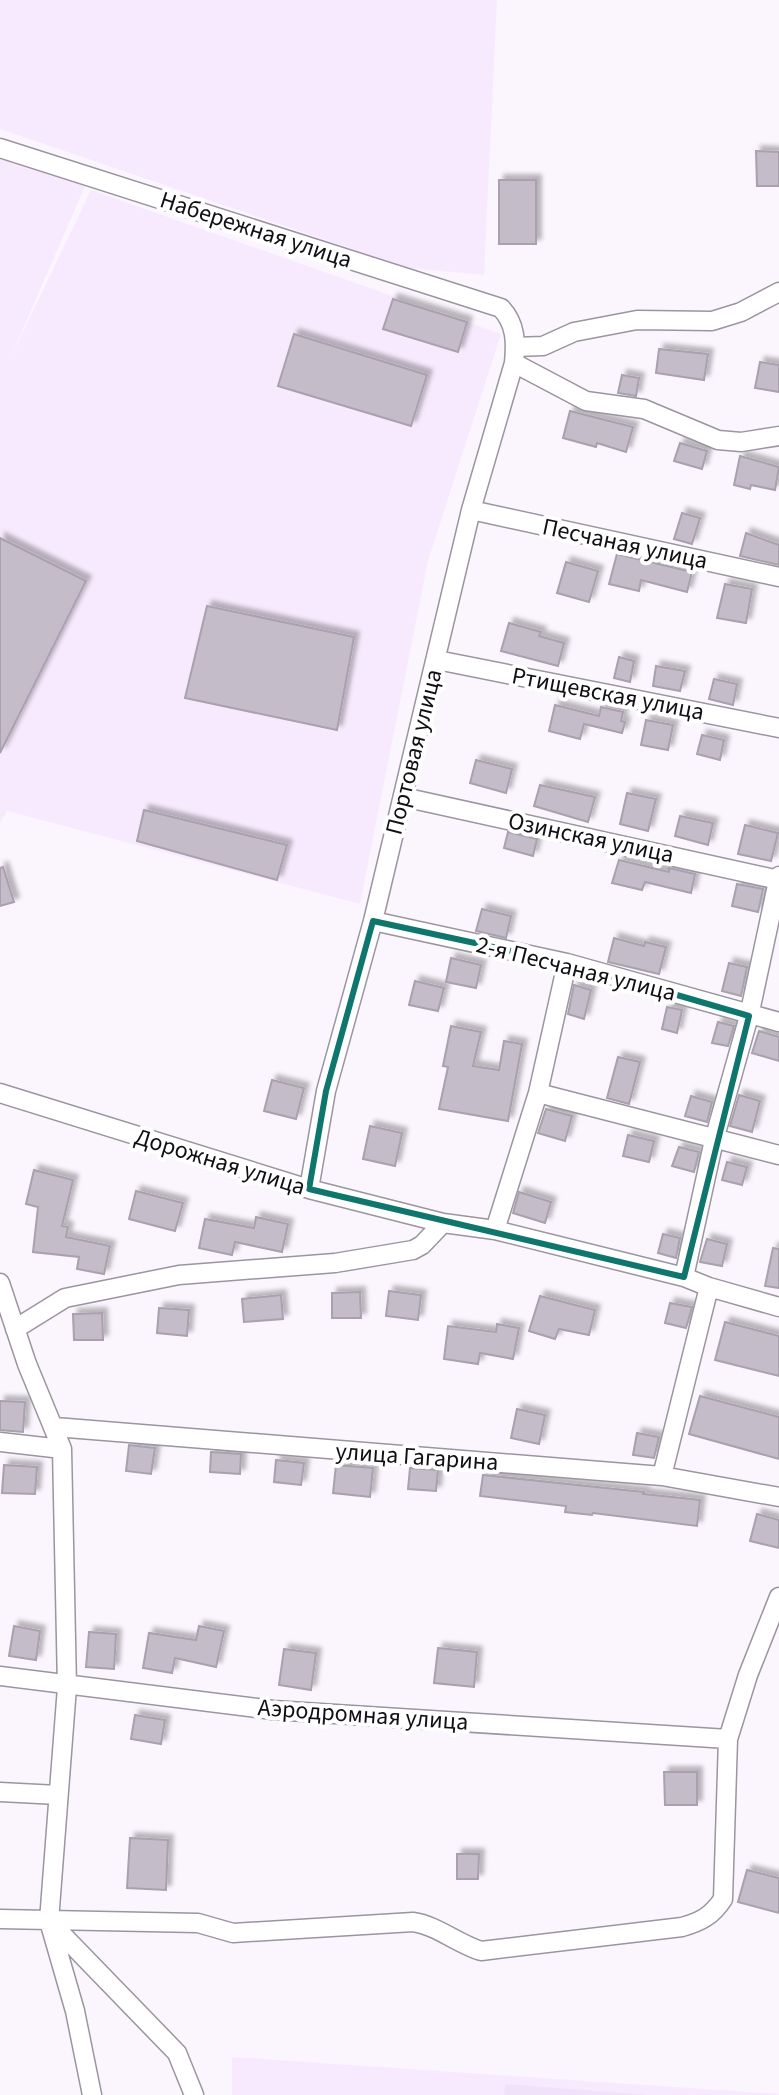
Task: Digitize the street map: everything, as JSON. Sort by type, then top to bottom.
[{"type":"street","name":"Набережная улица","points":[[0,148],[501,308],[508,316]]},
{"type":"street","points":[[514,355],[574,332],[637,320],[712,321],[741,312],[779,292]]},
{"type":"street","name":"Портовая улица","points":[[309,1189],[326,1091],[373,921],[471,510],[514,355],[514,328],[508,316]]},
{"type":"street","points":[[514,355],[586,401],[644,409],[718,440],[741,442],[779,436]]},
{"type":"street","name":"Песчаная улица","points":[[471,510],[779,577]]},
{"type":"street","name":"Ртищевская улица","points":[[437,660],[779,728]]},
{"type":"street","name":"Озинская улица","points":[[403,797],[779,878]]},
{"type":"street","points":[[684,1277],[714,1140],[749,1016],[779,878]]},
{"type":"street","name":"2-я Песчаная улица","points":[[373,921],[567,963],[779,1022]]},
{"type":"street","points":[[495,1230],[538,1093],[567,963]]},
{"type":"street","name":"Дорожная улица","points":[[0,1093],[309,1189],[443,1223],[495,1230],[684,1277],[779,1307]]},
{"type":"street","points":[[538,1093],[779,1155]]},
{"type":"street","points":[[15,1329],[65,1298],[179,1275],[335,1263],[413,1250],[443,1223]]},
{"type":"street","points":[[0,1283],[27,1364],[62,1449],[67,1687],[49,1921],[75,2011],[92,2095]]},
{"type":"street","points":[[662,1476],[709,1287]]},
{"type":"street","name":"улица Гагарина","points":[[55,1427],[662,1476],[779,1497]]},
{"type":"street","points":[[0,1442],[62,1449]]},
{"type":"street","points":[[0,1919],[198,1923],[233,1933],[413,1922],[427,1925],[481,1951],[690,1925],[709,1916],[723,1899],[728,1739],[748,1675],[779,1597]]},
{"type":"street","name":"Аэродромная улица","points":[[0,1676],[67,1687],[273,1710],[728,1739]]},
{"type":"street","points":[[0,1792],[58,1795]]},
{"type":"street","points":[[49,1921],[177,2053],[194,2095]]},
{"type":"highlighted area","points":[[373,921],[567,963],[749,1016],[684,1277],[309,1189],[326,1091]]},
{"type":"shaded area","points":[[0,0],[497,0],[484,275],[408,268],[0,129]]},
{"type":"shaded area","points":[[0,152],[86,184],[10,359],[91,190],[501,334],[428,561],[360,904],[7,811],[0,823]]},
{"type":"shaded area","points":[[232,2057],[779,2094],[779,2095],[232,2095]]},
{"type":"shaded area","points":[[505,2084],[650,2095],[504,2095]]},
{"type":"building","points":[[756,151],[779,152],[779,186],[757,186]]},
{"type":"building","points":[[499,180],[536,180],[536,244],[499,244]]},
{"type":"building","points":[[393,299],[467,322],[458,352],[383,329]]},
{"type":"building","points":[[294,334],[427,375],[411,426],[278,386]]},
{"type":"building","points":[[659,349],[708,354],[704,380],[656,373]]},
{"type":"building","points":[[760,362],[779,365],[779,392],[755,388]]},
{"type":"building","points":[[622,375],[639,378],[636,396],[618,393]]},
{"type":"building","points":[[570,411],[633,427],[626,452],[597,443],[596,447],[563,438]]},
{"type":"building","points":[[680,443],[707,451],[702,469],[674,461]]},
{"type":"building","points":[[740,456],[779,467],[775,490],[734,485]]},
{"type":"building","points":[[682,513],[700,518],[692,544],[674,539]]},
{"type":"building","points":[[746,533],[779,545],[779,565],[740,556]]},
{"type":"building","points":[[0,538],[86,581],[0,753]]},
{"type":"building","points":[[617,554],[692,572],[687,592],[641,580],[639,591],[609,584]]},
{"type":"building","points":[[566,562],[598,571],[589,602],[557,593]]},
{"type":"building","points":[[725,584],[752,589],[746,623],[717,618]]},
{"type":"building","points":[[207,606],[354,637],[337,730],[185,698]]},
{"type":"building","points":[[509,623],[541,632],[539,636],[564,643],[558,666],[501,651]]},
{"type":"building","points":[[619,657],[634,661],[630,682],[614,678]]},
{"type":"building","points":[[656,666],[685,671],[680,691],[653,686]]},
{"type":"building","points":[[714,679],[737,684],[733,705],[709,699]]},
{"type":"building","points":[[555,705],[599,716],[601,707],[623,712],[621,721],[625,722],[622,733],[584,724],[580,739],[549,731]]},
{"type":"building","points":[[646,720],[673,725],[668,750],[641,745]]},
{"type":"building","points":[[702,735],[724,740],[720,760],[697,754]]},
{"type":"building","points":[[476,760],[512,769],[506,793],[470,783]]},
{"type":"building","points":[[540,785],[595,797],[588,822],[534,806]]},
{"type":"building","points":[[627,793],[656,799],[648,831],[620,824]]},
{"type":"building","points":[[144,810],[287,845],[277,880],[137,841]]},
{"type":"building","points":[[680,816],[713,823],[708,845],[675,836]]},
{"type":"building","points":[[745,825],[778,833],[771,861],[738,854]]},
{"type":"building","points":[[508,832],[537,839],[533,856],[504,848]]},
{"type":"building","points":[[619,860],[669,872],[669,868],[695,874],[691,893],[645,882],[642,890],[612,883]]},
{"type":"building","points":[[3,867],[14,902],[0,906],[0,868]]},
{"type":"building","points":[[737,884],[763,889],[758,912],[732,906]]},
{"type":"building","points":[[482,909],[511,916],[506,938],[476,931]]},
{"type":"building","points":[[614,938],[644,946],[645,942],[666,947],[659,974],[608,962]]},
{"type":"building","points":[[451,958],[481,965],[476,988],[446,982]]},
{"type":"building","points":[[729,963],[747,967],[741,996],[722,991]]},
{"type":"building","points":[[415,981],[444,988],[438,1011],[409,1005]]},
{"type":"building","points":[[574,985],[591,990],[584,1019],[568,1014]]},
{"type":"building","points":[[667,1007],[682,1010],[677,1033],[662,1029]]},
{"type":"building","points":[[718,1022],[734,1026],[728,1046],[712,1043]]},
{"type":"building","points":[[451,1026],[481,1032],[473,1066],[499,1070],[504,1041],[522,1044],[508,1121],[439,1109],[448,1067],[443,1066]]},
{"type":"building","points":[[759,1031],[779,1037],[779,1061],[752,1053]]},
{"type":"building","points":[[618,1057],[640,1062],[629,1104],[607,1098]]},
{"type":"building","points":[[272,1080],[304,1088],[296,1119],[264,1111]]},
{"type":"building","points":[[739,1095],[760,1101],[752,1132],[730,1126]]},
{"type":"building","points":[[691,1096],[712,1102],[707,1122],[685,1116]]},
{"type":"building","points":[[546,1109],[572,1116],[565,1141],[538,1133]]},
{"type":"building","points":[[370,1126],[402,1133],[395,1166],[363,1159]]},
{"type":"building","points":[[628,1135],[654,1141],[649,1162],[623,1156]]},
{"type":"building","points":[[679,1147],[699,1152],[694,1172],[672,1166]]},
{"type":"building","points":[[727,1162],[747,1167],[742,1185],[722,1180]]},
{"type":"building","points":[[34,1170],[73,1180],[62,1226],[68,1227],[66,1237],[110,1246],[104,1274],[77,1269],[79,1257],[33,1252],[38,1207],[26,1204]]},
{"type":"building","points":[[136,1191],[183,1203],[175,1231],[129,1219]]},
{"type":"building","points":[[519,1192],[551,1202],[545,1223],[513,1213]]},
{"type":"building","points":[[256,1217],[288,1224],[282,1252],[235,1242],[232,1255],[199,1248],[205,1219],[254,1228]]},
{"type":"building","points":[[663,1234],[680,1238],[676,1258],[658,1253]]},
{"type":"building","points":[[707,1239],[727,1244],[722,1266],[700,1262]]},
{"type":"building","points":[[773,1248],[779,1249],[779,1288],[765,1286]]},
{"type":"building","points":[[389,1291],[421,1295],[418,1320],[386,1316]]},
{"type":"building","points":[[360,1292],[361,1318],[332,1318],[332,1293]]},
{"type":"building","points":[[281,1295],[283,1319],[244,1322],[242,1299]]},
{"type":"building","points":[[540,1296],[595,1310],[589,1335],[559,1329],[555,1339],[529,1331]]},
{"type":"building","points":[[670,1303],[692,1307],[686,1328],[665,1323]]},
{"type":"building","points":[[159,1308],[189,1310],[187,1336],[157,1333]]},
{"type":"building","points":[[102,1313],[103,1340],[74,1340],[73,1314]]},
{"type":"building","points":[[725,1322],[779,1336],[779,1376],[715,1360]]},
{"type":"building","points":[[497,1324],[519,1328],[513,1359],[480,1353],[478,1364],[444,1359],[448,1326],[496,1332]]},
{"type":"building","points":[[700,1396],[779,1417],[779,1459],[689,1434]]},
{"type":"building","points":[[0,1401],[25,1402],[23,1432],[0,1430]]},
{"type":"building","points":[[517,1409],[545,1415],[539,1444],[511,1438]]},
{"type":"building","points":[[637,1433],[659,1437],[654,1458],[633,1455]]},
{"type":"building","points":[[129,1445],[155,1448],[151,1474],[126,1471]]},
{"type":"building","points":[[211,1452],[241,1454],[240,1474],[210,1472]]},
{"type":"building","points":[[276,1460],[304,1463],[301,1485],[274,1482]]},
{"type":"building","points":[[4,1465],[37,1467],[35,1494],[2,1493]]},
{"type":"building","points":[[336,1465],[373,1468],[370,1497],[333,1493]]},
{"type":"building","points":[[410,1468],[438,1470],[436,1491],[408,1489]]},
{"type":"building","points":[[483,1475],[700,1500],[697,1526],[565,1512],[566,1506],[480,1496]]},
{"type":"building","points":[[757,1514],[779,1520],[779,1548],[750,1541]]},
{"type":"building","points":[[14,1626],[40,1631],[36,1660],[9,1656]]},
{"type":"building","points":[[199,1626],[224,1631],[216,1667],[175,1658],[172,1673],[143,1668],[149,1633],[196,1640]]},
{"type":"building","points":[[89,1632],[116,1634],[114,1669],[86,1667]]},
{"type":"building","points":[[438,1648],[477,1652],[474,1687],[434,1683]]},
{"type":"building","points":[[284,1649],[316,1653],[311,1690],[279,1685]]},
{"type":"building","points":[[135,1715],[165,1720],[161,1744],[131,1739]]},
{"type":"building","points":[[664,1772],[697,1772],[697,1805],[665,1805]]},
{"type":"building","points":[[130,1838],[168,1840],[166,1890],[127,1888]]},
{"type":"building","points":[[457,1854],[479,1854],[478,1879],[457,1879]]},
{"type":"building","points":[[747,1870],[779,1878],[779,1913],[738,1902]]}]
